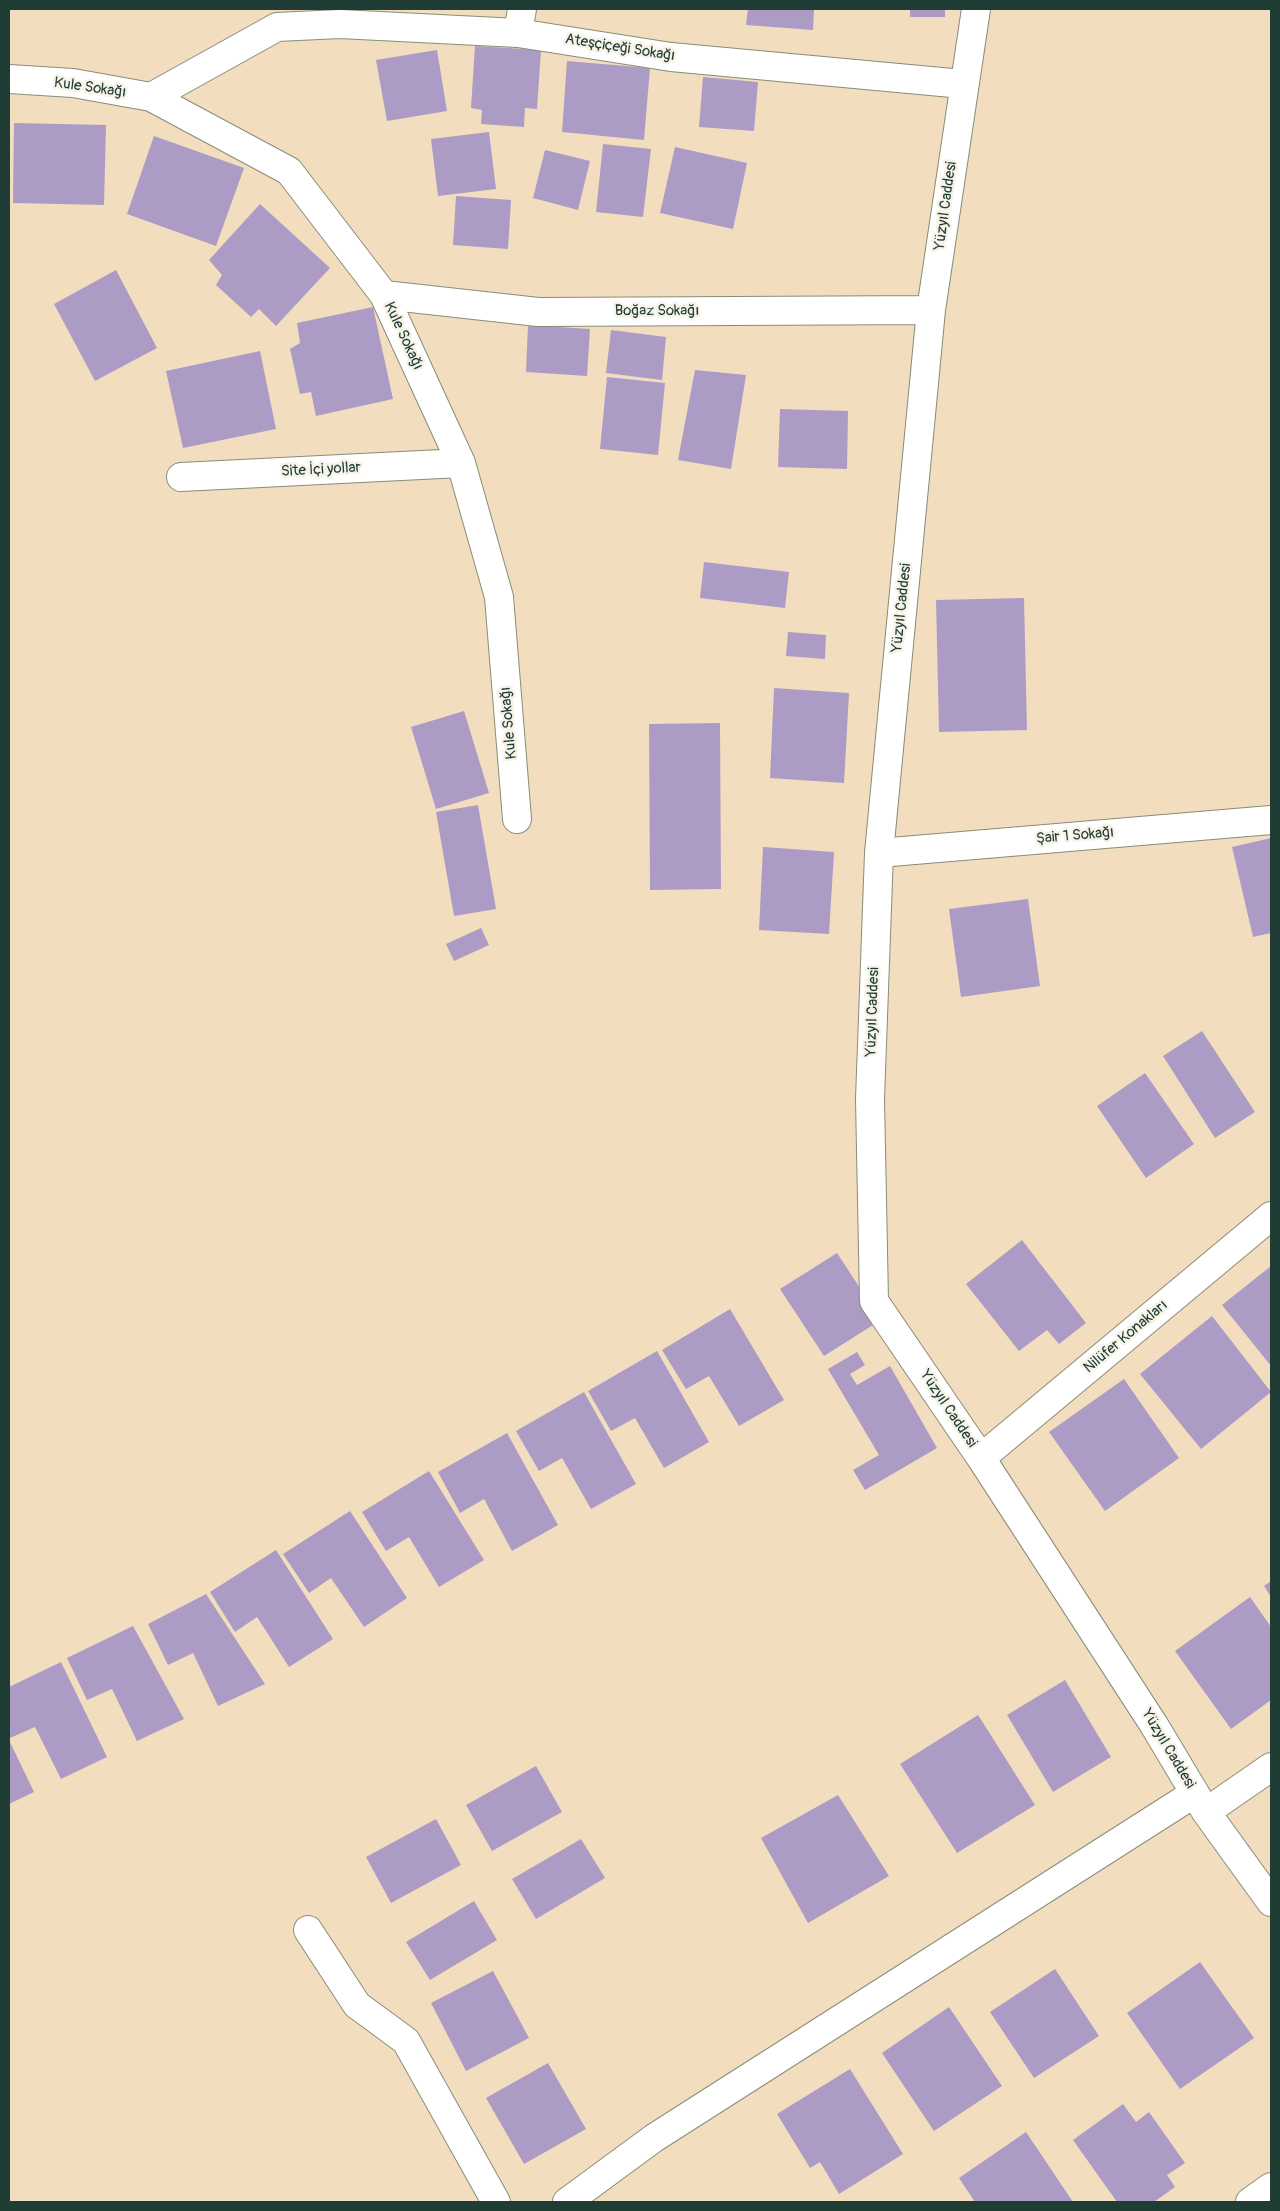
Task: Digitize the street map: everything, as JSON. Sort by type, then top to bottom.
[{"type":"street","name":"Yüzyıl Caddesi","points":[[976,9],[963,84],[931,310],[878,853],[870,1099],[874,1301],[981,1458],[1154,1725],[1200,1803],[1271,1902]]},
{"type":"street","name":"Ateşçiçeği Sokağı","points":[[278,18],[340,24],[520,21],[671,57],[963,84]]},
{"type":"street","points":[[151,97],[278,18]]},
{"type":"street","name":"Kule Sokağı","points":[[9,79],[74,83],[151,97],[290,171],[384,295],[461,463],[499,597],[517,819]]},
{"type":"street","name":"Boğaz Sokağı","points":[[384,295],[538,312],[931,310]]},
{"type":"street","name":"Site İçi yollar","points":[[181,477],[461,463]]},
{"type":"street","name":"Şair 1 Sokağı","points":[[878,853],[1271,820]]},
{"type":"street","name":"Nilüfer Konakları","points":[[981,1458],[1271,1216]]},
{"type":"street","points":[[567,2202],[654,2138],[1200,1803],[1271,1767]]},
{"type":"street","points":[[308,1930],[357,2005],[406,2041],[496,2202]]},
{"type":"street","points":[[1250,2202],[1271,2186]]},
{"type":"building","points":[[748,9],[814,9],[813,30],[746,25]]},
{"type":"building","points":[[910,9],[945,9],[945,17],[910,17]]},
{"type":"building","points":[[475,46],[541,50],[537,109],[525,108],[524,127],[481,124],[482,110],[471,108]]},
{"type":"building","points":[[437,50],[447,111],[387,121],[376,60]]},
{"type":"building","points":[[567,61],[650,68],[644,140],[562,132]]},
{"type":"building","points":[[703,77],[758,82],[754,131],[699,127]]},
{"type":"building","points":[[14,123],[106,125],[104,205],[13,203]]},
{"type":"building","points":[[489,132],[496,189],[438,196],[431,139]]},
{"type":"building","points":[[154,136],[244,168],[216,246],[127,214]]},
{"type":"building","points":[[603,144],[651,149],[643,217],[596,212]]},
{"type":"building","points":[[675,147],[747,163],[733,229],[660,213]]},
{"type":"building","points":[[545,150],[590,161],[578,210],[533,198]]},
{"type":"building","points":[[456,196],[511,200],[508,249],[453,245]]},
{"type":"building","points":[[260,204],[330,268],[276,326],[259,309],[251,317],[216,285],[222,275],[209,260]]},
{"type":"building","points":[[116,270],[157,348],[95,381],[54,304]]},
{"type":"building","points":[[373,307],[393,399],[316,416],[311,392],[300,394],[290,349],[300,343],[297,323]]},
{"type":"building","points":[[528,325],[590,329],[587,376],[526,372]]},
{"type":"building","points":[[611,330],[666,337],[662,380],[606,373]]},
{"type":"building","points":[[260,351],[276,429],[183,448],[166,371]]},
{"type":"building","points":[[695,370],[746,375],[731,469],[678,460]]},
{"type":"building","points":[[607,377],[665,383],[658,455],[600,449]]},
{"type":"building","points":[[780,409],[848,411],[847,469],[778,467]]},
{"type":"building","points":[[704,562],[789,572],[785,608],[700,598]]},
{"type":"building","points":[[1024,598],[1027,730],[939,732],[936,600]]},
{"type":"building","points":[[788,632],[826,635],[825,659],[786,656]]},
{"type":"building","points":[[774,688],[849,693],[844,783],[770,778]]},
{"type":"building","points":[[464,711],[489,793],[436,809],[411,727]]},
{"type":"building","points":[[720,723],[721,889],[650,890],[649,724]]},
{"type":"building","points":[[478,805],[496,909],[454,916],[436,812]]},
{"type":"building","points":[[1271,838],[1271,933],[1253,937],[1232,847]]},
{"type":"building","points":[[763,847],[834,852],[829,934],[759,930]]},
{"type":"building","points":[[1028,899],[1040,986],[961,997],[949,909]]},
{"type":"building","points":[[481,928],[489,945],[454,961],[446,944]]},
{"type":"building","points":[[1202,1031],[1255,1112],[1215,1138],[1163,1056]]},
{"type":"building","points":[[1145,1073],[1194,1144],[1146,1178],[1097,1106]]},
{"type":"building","points":[[1022,1240],[1086,1323],[1059,1344],[1047,1330],[1019,1351],[966,1284]]},
{"type":"building","points":[[837,1253],[881,1320],[824,1356],[780,1289]]},
{"type":"building","points":[[1271,1266],[1271,1366],[1222,1305]]},
{"type":"building","points":[[730,1309],[784,1400],[739,1426],[709,1376],[686,1389],[662,1350]]},
{"type":"building","points":[[1212,1316],[1271,1392],[1201,1449],[1140,1374]]},
{"type":"building","points":[[657,1351],[709,1442],[664,1468],[635,1418],[611,1431],[588,1391]]},
{"type":"building","points":[[857,1352],[865,1365],[850,1374],[857,1385],[890,1366],[937,1448],[865,1490],[853,1470],[879,1455],[828,1369]]},
{"type":"building","points":[[1124,1379],[1179,1458],[1105,1511],[1049,1432]]},
{"type":"building","points":[[584,1392],[636,1484],[591,1509],[562,1458],[539,1471],[516,1431]]},
{"type":"building","points":[[507,1433],[558,1525],[512,1551],[484,1499],[460,1513],[438,1472]]},
{"type":"building","points":[[429,1471],[484,1560],[439,1587],[409,1537],[386,1551],[362,1512]]},
{"type":"building","points":[[350,1511],[407,1598],[364,1627],[331,1578],[309,1593],[283,1554]]},
{"type":"building","points":[[276,1550],[333,1639],[289,1667],[257,1617],[235,1632],[210,1592]]},
{"type":"building","points":[[1271,1581],[1271,1597],[1264,1586]]},
{"type":"building","points":[[206,1594],[265,1684],[218,1706],[193,1653],[168,1665],[148,1624]]},
{"type":"building","points":[[1250,1597],[1271,1627],[1271,1700],[1231,1729],[1175,1651]]},
{"type":"building","points":[[133,1626],[184,1719],[137,1741],[112,1689],[87,1700],[67,1658]]},
{"type":"building","points":[[61,1662],[107,1757],[61,1779],[35,1727],[10,1738],[9,1687]]},
{"type":"building","points":[[1065,1680],[1111,1757],[1053,1792],[1007,1715]]},
{"type":"building","points":[[978,1715],[1035,1805],[957,1853],[900,1764]]},
{"type":"building","points":[[9,1740],[34,1792],[9,1804]]},
{"type":"building","points":[[536,1766],[562,1812],[492,1851],[466,1805]]},
{"type":"building","points":[[838,1795],[889,1876],[808,1923],[761,1838]]},
{"type":"building","points":[[436,1819],[461,1865],[391,1903],[366,1857]]},
{"type":"building","points":[[581,1839],[605,1878],[536,1919],[512,1879]]},
{"type":"building","points":[[474,1901],[497,1940],[430,1980],[406,1942]]},
{"type":"building","points":[[1200,1962],[1254,2038],[1180,2089],[1127,2013]]},
{"type":"building","points":[[1055,1969],[1099,2036],[1034,2078],[990,2012]]},
{"type":"building","points":[[493,1971],[529,2038],[466,2071],[431,2003]]},
{"type":"building","points":[[949,2007],[1002,2086],[934,2131],[882,2053]]},
{"type":"building","points":[[548,2063],[586,2129],[524,2164],[486,2098]]},
{"type":"building","points":[[850,2069],[903,2154],[839,2194],[820,2162],[810,2168],[777,2114]]},
{"type":"building","points":[[1123,2104],[1136,2122],[1149,2112],[1185,2163],[1167,2175],[1175,2187],[1154,2202],[1117,2202],[1073,2140]]},
{"type":"building","points":[[1026,2132],[1073,2202],[975,2202],[959,2178]]}]
